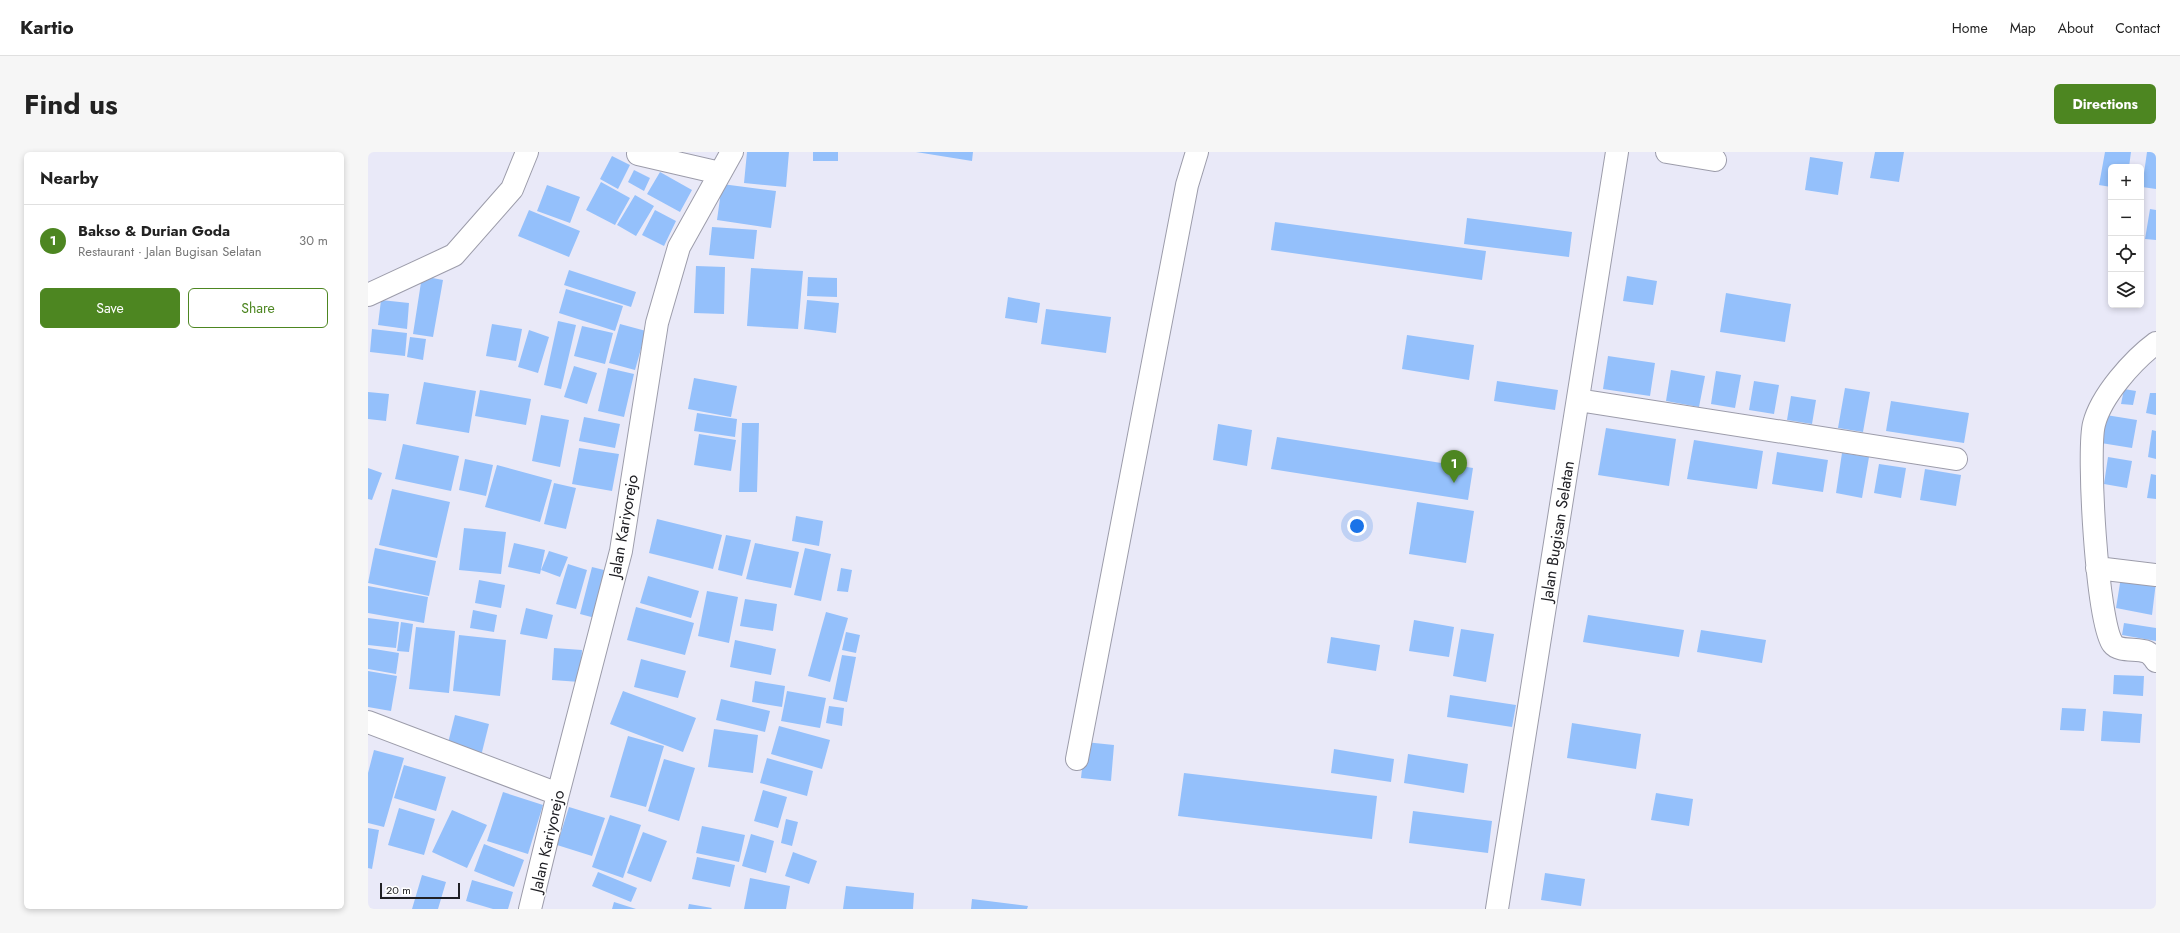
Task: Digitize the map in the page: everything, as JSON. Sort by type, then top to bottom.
[{"type":"street","points":[[368,295],[454,255],[512,189],[527,152]]},
{"type":"street","name":"Jalan Kariyorejo","points":[[530,909],[621,551],[657,323],[679,247],[732,152]]},
{"type":"street","points":[[1077,758],[1187,186],[1196,152]]},
{"type":"street","name":"Jalan Bugisan Selatan","points":[[1497,909],[1617,152]]},
{"type":"street","points":[[1667,152],[1715,160]]},
{"type":"street","points":[[638,154],[720,173]]},
{"type":"street","points":[[2156,343],[2123,374],[2101,408],[2094,424],[2092,483],[2097,568],[2104,614],[2112,644],[2116,647],[2148,652],[2156,661]]},
{"type":"street","points":[[1578,400],[1956,459]]},
{"type":"street","points":[[2097,568],[2156,575]]},
{"type":"street","points":[[368,722],[558,794]]},
{"type":"building","points":[[747,152],[789,152],[786,187],[744,183]]},
{"type":"building","points":[[813,152],[838,152],[838,161],[813,161]]},
{"type":"building","points":[[916,152],[973,152],[972,161]]},
{"type":"building","points":[[1875,152],[1904,152],[1899,182],[1870,178]]},
{"type":"building","points":[[2105,152],[2131,152],[2129,164],[2108,164],[2108,186],[2099,185]]},
{"type":"building","points":[[2147,152],[2156,152],[2156,189],[2144,187],[2144,173]]},
{"type":"building","points":[[612,156],[630,165],[618,189],[600,179]]},
{"type":"building","points":[[1810,157],[1843,162],[1838,195],[1805,190]]},
{"type":"building","points":[[634,170],[650,178],[644,191],[628,182]]},
{"type":"building","points":[[660,172],[692,190],[680,212],[647,194]]},
{"type":"building","points":[[601,182],[630,198],[615,225],[586,210]]},
{"type":"building","points":[[722,184],[776,191],[771,228],[717,220]]},
{"type":"building","points":[[547,185],[580,197],[570,223],[537,211]]},
{"type":"building","points":[[635,195],[654,206],[636,236],[617,225]]},
{"type":"building","points":[[2150,209],[2156,210],[2156,240],[2145,239]]},
{"type":"building","points":[[529,210],[580,231],[569,257],[518,236]]},
{"type":"building","points":[[655,210],[676,221],[664,246],[642,235]]},
{"type":"building","points":[[1467,218],[1572,232],[1569,257],[1464,244]]},
{"type":"building","points":[[1275,222],[1486,251],[1482,280],[1271,250]]},
{"type":"building","points":[[712,227],[757,230],[754,259],[709,255]]},
{"type":"building","points":[[696,266],[725,267],[724,314],[694,313]]},
{"type":"building","points":[[751,268],[803,271],[798,329],[747,326]]},
{"type":"building","points":[[569,270],[636,292],[631,307],[564,285]]},
{"type":"building","points":[[422,276],[443,280],[433,337],[413,334]]},
{"type":"building","points":[[1627,276],[1657,281],[1653,305],[1623,301]]},
{"type":"building","points":[[808,277],[837,278],[837,297],[807,296]]},
{"type":"building","points":[[566,289],[623,306],[615,331],[559,313]]},
{"type":"building","points":[[1726,293],[1791,304],[1785,342],[1720,332]]},
{"type":"building","points":[[1008,297],[1040,303],[1037,323],[1005,318]]},
{"type":"building","points":[[381,300],[409,303],[407,329],[378,325]]},
{"type":"building","points":[[807,300],[839,303],[836,333],[804,329]]},
{"type":"building","points":[[1046,309],[1111,317],[1106,353],[1041,344]]},
{"type":"building","points":[[558,321],[576,325],[561,389],[544,385]]},
{"type":"building","points":[[492,324],[522,329],[516,361],[486,356]]},
{"type":"building","points":[[620,324],[646,331],[635,370],[609,363]]},
{"type":"building","points":[[582,326],[613,333],[605,364],[574,356]]},
{"type":"building","points":[[372,329],[407,333],[405,356],[370,352]]},
{"type":"building","points":[[529,330],[549,337],[538,373],[518,367]]},
{"type":"building","points":[[1407,335],[1474,345],[1469,380],[1402,369]]},
{"type":"building","points":[[410,337],[426,339],[423,360],[407,357]]},
{"type":"building","points":[[1608,356],[1655,363],[1650,396],[1603,389]]},
{"type":"building","points":[[574,366],[597,373],[587,404],[564,397]]},
{"type":"building","points":[[608,368],[634,374],[624,417],[598,411]]},
{"type":"building","points":[[1671,370],[1705,376],[1699,407],[1666,401]]},
{"type":"building","points":[[1716,371],[1741,375],[1735,408],[1711,404]]},
{"type":"building","points":[[694,378],[737,386],[731,417],[688,409]]},
{"type":"building","points":[[1497,381],[1558,390],[1555,410],[1494,401]]},
{"type":"building","points":[[1754,381],[1779,385],[1774,414],[1749,410]]},
{"type":"building","points":[[424,382],[476,391],[469,433],[416,424]]},
{"type":"building","points":[[1845,388],[1870,392],[1863,432],[1838,428]]},
{"type":"building","points":[[2124,389],[2136,391],[2133,405],[2121,404]]},
{"type":"building","points":[[480,390],[531,399],[526,425],[475,416]]},
{"type":"building","points":[[368,392],[389,394],[386,421],[368,419]]},
{"type":"building","points":[[2150,393],[2156,393],[2156,415],[2146,413]]},
{"type":"building","points":[[1791,396],[1816,400],[1812,424],[1787,420]]},
{"type":"building","points":[[1891,401],[1969,413],[1964,443],[1886,431]]},
{"type":"building","points":[[697,413],[737,419],[735,437],[694,431]]},
{"type":"building","points":[[541,415],[569,420],[560,467],[532,461]]},
{"type":"building","points":[[2106,415],[2137,420],[2132,448],[2101,443]]},
{"type":"building","points":[[584,417],[620,424],[615,448],[579,441]]},
{"type":"building","points":[[742,423],[759,423],[757,492],[739,492]]},
{"type":"building","points":[[1218,424],[1252,430],[1247,466],[1213,460]]},
{"type":"building","points":[[1606,428],[1676,439],[1669,486],[1598,475]]},
{"type":"building","points":[[2152,430],[2156,431],[2156,459],[2148,457]]},
{"type":"building","points":[[699,434],[736,440],[731,471],[694,465]]},
{"type":"building","points":[[1277,437],[1473,468],[1468,500],[1271,469]]},
{"type":"building","points":[[1694,440],[1763,451],[1757,489],[1687,479]]},
{"type":"building","points":[[403,444],[459,456],[451,491],[395,479]]},
{"type":"building","points":[[579,448],[619,454],[612,491],[572,484]]},
{"type":"building","points":[[1777,452],[1828,460],[1823,492],[1772,484]]},
{"type":"building","points":[[1842,453],[1869,457],[1862,498],[1836,493]]},
{"type":"building","points":[[2108,457],[2132,461],[2127,488],[2104,484]]},
{"type":"building","points":[[465,459],[493,465],[486,496],[459,490]]},
{"type":"building","points":[[1879,464],[1906,468],[1901,498],[1874,493]]},
{"type":"building","points":[[497,465],[552,480],[540,522],[485,507]]},
{"type":"building","points":[[368,468],[382,473],[372,500],[368,499]]},
{"type":"building","points":[[1925,469],[1961,475],[1956,506],[1920,500]]},
{"type":"building","points":[[2151,474],[2156,475],[2156,499],[2147,498]]},
{"type":"building","points":[[554,483],[576,488],[566,529],[544,524]]},
{"type":"building","points":[[392,489],[450,502],[437,558],[379,545]]},
{"type":"building","points":[[1417,502],[1474,511],[1466,563],[1409,554]]},
{"type":"building","points":[[796,516],[823,521],[819,546],[792,541]]},
{"type":"building","points":[[657,519],[722,535],[713,569],[649,553]]},
{"type":"building","points":[[464,528],[506,532],[501,574],[459,570]]},
{"type":"building","points":[[726,535],[751,540],[742,576],[718,570]]},
{"type":"building","points":[[514,543],[545,550],[540,574],[508,567]]},
{"type":"building","points":[[755,543],[799,552],[791,588],[746,579]]},
{"type":"building","points":[[375,548],[436,561],[429,596],[368,583]]},
{"type":"building","points":[[805,548],[831,554],[821,601],[794,595]]},
{"type":"building","points":[[549,551],[568,557],[560,577],[541,570]]},
{"type":"building","points":[[568,564],[587,570],[576,609],[556,604]]},
{"type":"building","points":[[592,567],[612,572],[599,619],[580,614]]},
{"type":"building","points":[[841,568],[852,570],[848,592],[837,591]]},
{"type":"building","points":[[648,576],[699,591],[691,618],[640,603]]},
{"type":"building","points":[[2121,577],[2156,582],[2152,615],[2116,608]]},
{"type":"building","points":[[479,580],[505,585],[501,608],[475,603]]},
{"type":"building","points":[[368,586],[428,597],[424,623],[368,613]]},
{"type":"building","points":[[707,591],[738,597],[729,643],[698,636]]},
{"type":"building","points":[[745,599],[777,604],[773,631],[740,626]]},
{"type":"building","points":[[636,607],[694,623],[685,655],[627,640]]},
{"type":"building","points":[[526,608],[553,615],[547,639],[520,634]]},
{"type":"building","points":[[473,610],[497,615],[494,632],[470,628]]},
{"type":"building","points":[[826,612],[848,618],[830,682],[808,676]]},
{"type":"building","points":[[1588,615],[1684,630],[1679,657],[1583,642]]},
{"type":"building","points":[[368,618],[399,622],[396,648],[368,645]]},
{"type":"building","points":[[1414,620],[1454,627],[1449,657],[1409,651]]},
{"type":"building","points":[[401,622],[413,624],[409,652],[397,651]]},
{"type":"building","points":[[2124,623],[2156,628],[2156,641],[2122,635]]},
{"type":"building","points":[[416,627],[455,631],[449,693],[409,689]]},
{"type":"building","points":[[1461,629],[1494,634],[1486,682],[1453,676]]},
{"type":"building","points":[[1701,630],[1766,640],[1762,663],[1697,652]]},
{"type":"building","points":[[846,632],[860,635],[856,653],[842,650]]},
{"type":"building","points":[[459,635],[506,640],[500,696],[453,691]]},
{"type":"building","points":[[1331,637],[1380,645],[1376,671],[1327,663]]},
{"type":"building","points":[[735,640],[776,649],[771,675],[730,667]]},
{"type":"building","points":[[368,648],[399,653],[396,674],[368,669]]},
{"type":"building","points":[[554,648],[582,650],[580,682],[552,680]]},
{"type":"building","points":[[842,655],[856,657],[847,702],[833,699]]},
{"type":"building","points":[[641,659],[686,671],[678,698],[634,687]]},
{"type":"building","points":[[368,671],[397,676],[391,711],[368,707]]},
{"type":"building","points":[[2114,675],[2144,676],[2143,696],[2113,694]]},
{"type":"building","points":[[755,681],[785,686],[782,707],[752,702]]},
{"type":"building","points":[[623,691],[696,718],[683,752],[610,724]]},
{"type":"building","points":[[787,691],[826,698],[820,728],[781,721]]},
{"type":"building","points":[[1450,695],[1516,705],[1512,727],[1447,717]]},
{"type":"building","points":[[721,699],[770,711],[765,732],[716,720]]},
{"type":"building","points":[[829,706],[844,708],[842,726],[826,723]]},
{"type":"building","points":[[2062,708],[2086,709],[2084,731],[2060,730]]},
{"type":"building","points":[[2103,711],[2142,714],[2140,743],[2101,741]]},
{"type":"building","points":[[455,715],[489,724],[481,756],[447,747]]},
{"type":"building","points":[[1572,723],[1641,734],[1636,769],[1567,758]]},
{"type":"building","points":[[779,726],[830,740],[822,769],[771,754]]},
{"type":"building","points":[[714,729],[758,735],[753,773],[708,767]]},
{"type":"building","points":[[628,736],[664,746],[646,807],[610,797]]},
{"type":"building","points":[[1085,742],[1114,745],[1111,781],[1081,778]]},
{"type":"building","points":[[1334,749],[1394,759],[1391,782],[1331,773]]},
{"type":"building","points":[[374,750],[404,758],[384,827],[368,823],[368,773]]},
{"type":"building","points":[[1408,754],[1468,764],[1464,793],[1404,783]]},
{"type":"building","points":[[767,758],[813,771],[807,796],[760,783]]},
{"type":"building","points":[[664,759],[695,768],[679,821],[648,811]]},
{"type":"building","points":[[404,765],[446,777],[436,811],[394,798]]},
{"type":"building","points":[[1184,773],[1377,796],[1372,839],[1178,816]]},
{"type":"building","points":[[763,790],[787,797],[778,828],[754,821]]},
{"type":"building","points":[[503,792],[543,805],[528,854],[487,841]]},
{"type":"building","points":[[1656,793],[1693,799],[1689,826],[1651,820]]},
{"type":"building","points":[[569,807],[605,818],[592,856],[557,845]]},
{"type":"building","points":[[399,808],[435,819],[424,855],[388,845]]},
{"type":"building","points":[[452,810],[487,825],[467,868],[432,852]]},
{"type":"building","points":[[1413,811],[1492,821],[1488,853],[1409,843]]},
{"type":"building","points":[[610,815],[641,825],[623,878],[592,867]]},
{"type":"building","points":[[786,819],[798,822],[792,846],[781,843]]},
{"type":"building","points":[[702,826],[745,835],[739,862],[696,853]]},
{"type":"building","points":[[368,828],[379,830],[372,869],[368,868]]},
{"type":"building","points":[[643,832],[667,841],[651,882],[627,873]]},
{"type":"building","points":[[751,834],[774,841],[766,873],[742,866]]},
{"type":"building","points":[[484,844],[524,860],[514,887],[474,871]]},
{"type":"building","points":[[793,852],[817,861],[809,884],[785,876]]},
{"type":"building","points":[[697,857],[735,865],[730,887],[692,879]]},
{"type":"building","points":[[598,872],[637,888],[631,902],[592,886]]},
{"type":"building","points":[[1545,873],[1585,879],[1581,906],[1541,900]]},
{"type":"building","points":[[422,875],[446,882],[438,909],[412,909]]},
{"type":"building","points":[[750,878],[790,886],[786,909],[744,909]]},
{"type":"building","points":[[472,880],[513,892],[508,909],[493,909],[466,901]]},
{"type":"building","points":[[846,886],[914,893],[913,909],[843,909]]},
{"type":"building","points":[[972,899],[1028,906],[1027,909],[971,909]]},
{"type":"building","points":[[614,902],[636,909],[612,909]]},
{"type":"building","points":[[689,904],[712,908],[688,909]]},
{"type":"place","name":"Bakso & Durian Goda","points":[[1454,483]]}]
